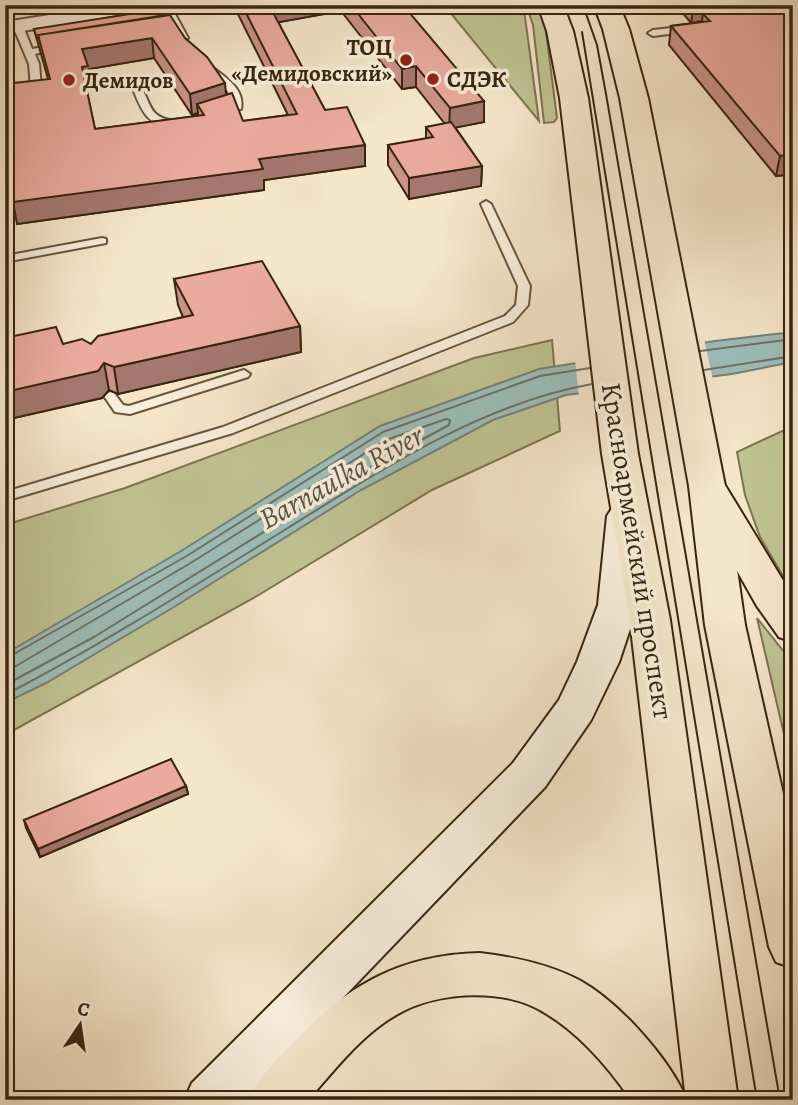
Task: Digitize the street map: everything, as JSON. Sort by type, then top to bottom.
[{"type":"main road","name":"Красноармейский проспект","points":[[550,5],[560,31],[574,98],[620,454],[650,620],[712,1100]]},
{"type":"main road","points":[[606,5],[616,29],[634,98],[704,470],[725,625],[793,947]]},
{"type":"main road","points":[[704,470],[771,596],[793,626]]},
{"type":"main road","points":[[210,1100],[529,775],[576,709],[598,662],[618,605],[628,500]]},
{"type":"main road","points":[[274,1100],[357,1014],[404,986],[454,974],[506,976],[559,994],[606,1030],[639,1066],[661,1100]]},
{"type":"street","points":[[12,27],[147,5]]},
{"type":"lane","points":[[165,5],[187,46]]},
{"type":"lane","points":[[5,99],[30,94],[36,87],[29,52],[12,27]]},
{"type":"lane","points":[[653,33],[704,27]]},
{"type":"lane","points":[[164,30],[178,28]]},
{"type":"lane","points":[[29,52],[69,45]]},
{"type":"lane","points":[[202,63],[233,89],[238,97],[237,107],[209,115]]},
{"type":"lane","points":[[138,89],[151,120],[160,124],[186,120]]},
{"type":"lane","points":[[5,497],[228,430],[509,319],[521,310],[525,300],[524,286],[486,204]]},
{"type":"lane","points":[[5,259],[102,241]]},
{"type":"lane","points":[[110,396],[119,409],[130,410],[244,374]]},
{"type":"green space","points":[[444,5],[521,5],[525,17],[539,121]]},
{"type":"green space","points":[[526,5],[537,5],[545,24],[557,118],[554,122],[544,123],[533,25]]},
{"type":"green space","points":[[552,340],[560,431],[432,490],[257,596],[5,735],[5,525],[125,488],[474,358]]},
{"type":"green space","points":[[793,426],[793,593],[760,537],[745,495],[737,452]]},
{"type":"green space","points":[[757,618],[793,663],[793,773]]},
{"type":"water","name":"Barnaulka River","points":[[793,332],[793,362],[732,374],[566,395],[493,420],[361,490],[174,607],[46,683],[5,703],[5,654],[181,551],[380,426],[539,369],[715,341]]},
{"type":"pier","points":[[704,339],[713,380],[579,397],[575,360]]},
{"type":"building","points":[[242,5],[269,5],[325,110],[347,107],[365,145],[259,159],[263,169],[13,202],[5,156],[5,84],[50,79],[38,35],[170,15],[185,38],[207,57],[225,83],[190,94],[152,38],[82,49],[88,66],[82,67],[95,129],[204,115],[197,104],[232,93],[243,121],[297,114]]},
{"type":"building","points":[[351,5],[403,5],[484,101],[450,108],[416,66],[402,69]]},
{"type":"building","points":[[689,5],[730,5],[693,10]]},
{"type":"building","points":[[781,5],[788,12],[793,11],[793,154],[780,156],[671,26],[710,21],[703,14]]},
{"type":"building","points":[[155,10],[158,14],[166,15],[38,35],[37,39],[34,29]]},
{"type":"building","points":[[451,122],[482,166],[409,178],[388,145],[433,137],[426,127]]},
{"type":"building","points":[[262,261],[300,326],[114,367],[104,363],[98,371],[5,392],[5,338],[56,327],[63,344],[82,339],[91,344],[98,336],[193,315],[174,279]]},
{"type":"building","points":[[171,759],[186,786],[38,849],[24,820]]},
{"type":"tram line","points":[[583,5],[597,45],[606,94],[780,1100]]},
{"type":"tram line","points":[[582,32],[757,1100]]},
{"type":"place","name":"ТОЦ «Демидовский»","points":[[406,60]]},
{"type":"place","name":"СДЭК","points":[[433,79]]},
{"type":"place","name":"Демидов","points":[[69,80]]}]
